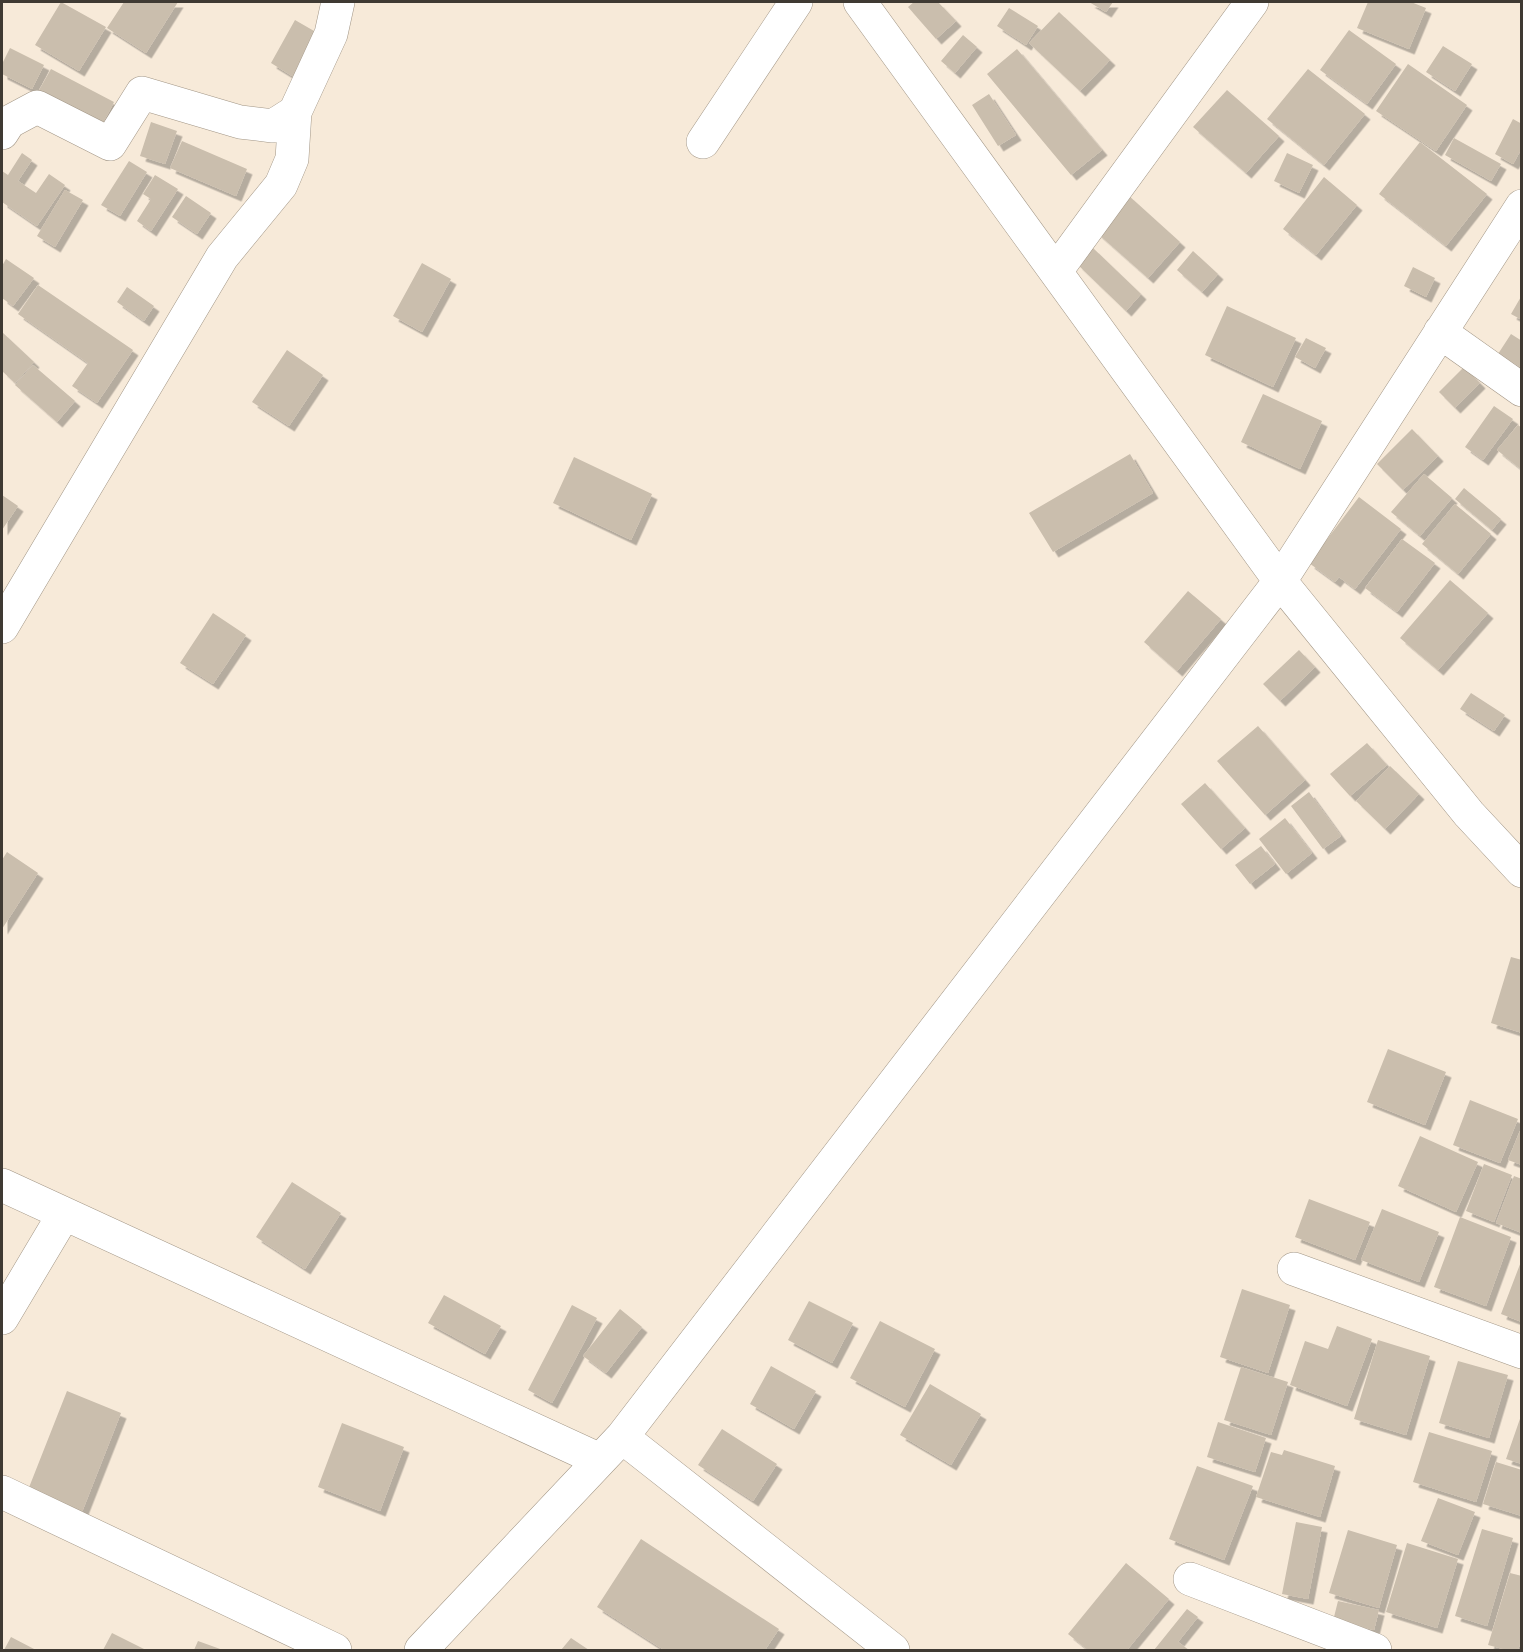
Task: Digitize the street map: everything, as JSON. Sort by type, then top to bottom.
[{"type":"street","points":[[2,627],[222,257],[281,185],[292,159],[295,112],[331,34],[338,2]]},
{"type":"street","points":[[704,142],[796,2]]},
{"type":"street","points":[[860,2],[1280,581],[1469,814],[1521,871]]},
{"type":"street","points":[[1056,271],[1252,2]]},
{"type":"street","points":[[2,133],[9,122],[37,107],[110,144],[142,93],[240,122],[273,126],[295,112]]},
{"type":"street","points":[[421,1650],[622,1437],[1280,581],[1521,206]]},
{"type":"street","points":[[1440,332],[1521,390]]},
{"type":"street","points":[[2,1185],[600,1460]]},
{"type":"street","points":[[2,1318],[64,1214]]},
{"type":"street","points":[[1294,1269],[1521,1352]]},
{"type":"street","points":[[622,1437],[893,1650]]},
{"type":"street","points":[[2,1492],[335,1650]]},
{"type":"street","points":[[1190,1579],[1375,1650]]},
{"type":"building","points":[[61,2],[106,27],[79,71],[35,45]]},
{"type":"building","points":[[124,2],[178,2],[146,53],[107,28]]},
{"type":"building","points":[[914,2],[938,2],[956,21],[936,39],[908,7]]},
{"type":"building","points":[[1089,2],[1113,2],[1106,12]]},
{"type":"building","points":[[1368,2],[1411,2],[1426,8],[1409,49],[1357,28]]},
{"type":"building","points":[[1009,8],[1038,26],[1026,45],[997,26]]},
{"type":"building","points":[[1059,12],[1110,60],[1080,91],[1029,43]]},
{"type":"building","points":[[295,20],[321,35],[297,79],[271,63]]},
{"type":"building","points":[[1349,30],[1396,64],[1367,104],[1320,70]]},
{"type":"building","points":[[963,35],[977,47],[955,73],[941,61]]},
{"type":"building","points":[[1443,46],[1472,64],[1455,91],[1426,72]]},
{"type":"building","points":[[10,48],[44,65],[32,89],[2,74],[2,64]]},
{"type":"building","points":[[1017,49],[1102,150],[1071,175],[987,74]]},
{"type":"building","points":[[1408,64],[1467,105],[1436,151],[1376,111]]},
{"type":"building","points":[[51,69],[114,102],[102,125],[38,92]]},
{"type":"building","points":[[1308,69],[1365,114],[1324,165],[1267,119]]},
{"type":"building","points":[[1227,90],[1279,136],[1246,173],[1193,127]]},
{"type":"building","points":[[989,94],[1016,135],[998,146],[972,105]]},
{"type":"building","points":[[1513,119],[1522,124],[1522,148],[1513,164],[1495,154]]},
{"type":"building","points":[[151,122],[177,131],[165,164],[140,156]]},
{"type":"building","points":[[1454,138],[1501,164],[1491,181],[1445,155]]},
{"type":"building","points":[[182,141],[247,169],[236,196],[170,168]]},
{"type":"building","points":[[1420,142],[1487,194],[1446,246],[1379,194]]},
{"type":"building","points":[[22,153],[32,160],[18,181],[36,193],[49,174],[65,185],[37,226],[2,202],[2,171],[8,175]]},
{"type":"building","points":[[1287,153],[1313,165],[1299,193],[1274,181]]},
{"type":"building","points":[[129,161],[147,172],[120,216],[101,205]]},
{"type":"building","points":[[155,175],[178,189],[151,231],[137,221],[151,199],[143,194]]},
{"type":"building","points":[[1324,177],[1357,205],[1316,255],[1283,229]]},
{"type":"building","points":[[65,190],[83,200],[55,247],[37,236]]},
{"type":"building","points":[[1128,195],[1180,242],[1148,278],[1096,232]]},
{"type":"building","points":[[186,196],[211,213],[197,234],[172,217]]},
{"type":"building","points":[[1093,248],[1141,294],[1126,311],[1077,264]]},
{"type":"building","points":[[1193,251],[1218,274],[1202,292],[1177,270]]},
{"type":"building","points":[[6,259],[34,278],[13,306],[2,298],[2,266]]},
{"type":"building","points":[[422,263],[451,279],[422,332],[393,316]]},
{"type":"building","points":[[1413,267],[1435,278],[1426,297],[1404,286]]},
{"type":"building","points":[[38,285],[133,350],[97,403],[72,386],[88,363],[18,314]]},
{"type":"building","points":[[127,287],[154,306],[144,321],[117,302]]},
{"type":"building","points":[[1522,295],[1522,320],[1511,314]]},
{"type":"building","points":[[1227,306],[1296,338],[1273,387],[1205,355]]},
{"type":"building","points":[[2,332],[34,362],[15,383],[2,371]]},
{"type":"building","points":[[1511,334],[1522,341],[1522,368],[1498,354]]},
{"type":"building","points":[[1306,338],[1326,348],[1315,368],[1295,357]]},
{"type":"building","points":[[287,350],[323,375],[289,426],[252,402]]},
{"type":"building","points":[[33,365],[75,401],[57,422],[15,385]]},
{"type":"building","points":[[1464,367],[1480,383],[1455,408],[1439,392]]},
{"type":"building","points":[[1263,394],[1322,421],[1300,469],[1241,442]]},
{"type":"building","points":[[1494,406],[1513,419],[1483,460],[1465,447]]},
{"type":"building","points":[[1518,425],[1522,428],[1522,470],[1497,450]]},
{"type":"building","points":[[1412,429],[1438,456],[1403,490],[1377,464]]},
{"type":"building","points":[[1130,454],[1153,493],[1053,552],[1029,513]]},
{"type":"building","points":[[574,457],[652,494],[631,540],[553,503]]},
{"type":"building","points":[[1424,474],[1452,498],[1420,536],[1391,512]]},
{"type":"building","points":[[1464,488],[1501,519],[1492,530],[1455,499]]},
{"type":"building","points":[[2,495],[18,506],[2,530]]},
{"type":"building","points":[[1359,497],[1401,529],[1355,589],[1339,577],[1335,582],[1309,563]]},
{"type":"building","points":[[1455,504],[1491,534],[1458,574],[1422,544]]},
{"type":"building","points":[[1402,539],[1435,563],[1397,612],[1365,588]]},
{"type":"building","points":[[1450,580],[1488,613],[1438,670],[1400,638]]},
{"type":"building","points":[[1188,591],[1221,619],[1177,671],[1144,642]]},
{"type":"building","points":[[213,613],[246,635],[213,684],[180,663]]},
{"type":"building","points":[[1299,650],[1315,667],[1280,701],[1263,684]]},
{"type":"building","points":[[1471,693],[1505,715],[1494,731],[1460,709]]},
{"type":"building","points":[[1258,726],[1305,780],[1265,815],[1217,761]]},
{"type":"building","points":[[1367,743],[1387,765],[1350,796],[1330,774]]},
{"type":"building","points":[[1390,766],[1419,794],[1385,829],[1356,801]]},
{"type":"building","points":[[1205,783],[1245,828],[1221,849],[1181,804]]},
{"type":"building","points":[[1309,792],[1341,836],[1323,849],[1291,806]]},
{"type":"building","points":[[1285,818],[1312,853],[1286,874],[1259,839]]},
{"type":"building","points":[[1261,846],[1275,864],[1250,884],[1235,865]]},
{"type":"building","points":[[7,852],[38,873],[2,929],[2,860]]},
{"type":"building","points":[[1511,957],[1522,960],[1522,1033],[1491,1023]]},
{"type":"building","points":[[1388,1049],[1446,1072],[1425,1125],[1367,1102]]},
{"type":"building","points":[[1470,1100],[1518,1119],[1500,1163],[1453,1145]]},
{"type":"building","points":[[1522,1126],[1522,1165],[1508,1160]]},
{"type":"building","points":[[1420,1136],[1478,1162],[1456,1212],[1398,1186]]},
{"type":"building","points":[[1484,1164],[1512,1175],[1494,1222],[1466,1211]]},
{"type":"building","points":[[1514,1176],[1522,1179],[1522,1233],[1496,1223]]},
{"type":"building","points":[[292,1182],[341,1213],[305,1269],[256,1237]]},
{"type":"building","points":[[1309,1199],[1370,1222],[1355,1260],[1295,1237]]},
{"type":"building","points":[[1382,1209],[1439,1232],[1419,1282],[1361,1260]]},
{"type":"building","points":[[1460,1217],[1511,1237],[1486,1306],[1434,1287]]},
{"type":"building","points":[[1522,1259],[1522,1322],[1501,1314]]},
{"type":"building","points":[[1242,1289],[1290,1305],[1268,1373],[1220,1357]]},
{"type":"building","points":[[444,1295],[501,1326],[485,1354],[428,1323]]},
{"type":"building","points":[[809,1301],[853,1323],[832,1363],[788,1340]]},
{"type":"building","points":[[572,1305],[597,1318],[552,1403],[528,1390]]},
{"type":"building","points":[[620,1309],[642,1327],[606,1373],[583,1356]]},
{"type":"building","points":[[880,1321],[935,1349],[905,1407],[850,1378]]},
{"type":"building","points":[[1337,1326],[1372,1339],[1347,1406],[1290,1385],[1305,1341],[1328,1349]]},
{"type":"building","points":[[1378,1340],[1430,1356],[1406,1435],[1354,1419]]},
{"type":"building","points":[[1458,1361],[1508,1375],[1489,1438],[1439,1423]]},
{"type":"building","points":[[771,1366],[816,1391],[794,1429],[750,1404]]},
{"type":"building","points":[[1241,1367],[1288,1382],[1271,1435],[1224,1420]]},
{"type":"building","points":[[930,1384],[981,1414],[951,1465],[900,1435]]},
{"type":"building","points":[[67,1391],[121,1413],[82,1512],[28,1490]]},
{"type":"building","points":[[1522,1413],[1522,1464],[1506,1459]]},
{"type":"building","points":[[1218,1422],[1266,1438],[1255,1472],[1207,1457]]},
{"type":"building","points":[[342,1423],[404,1447],[380,1511],[318,1487]]},
{"type":"building","points":[[722,1429],[777,1464],[753,1501],[698,1465]]},
{"type":"building","points":[[1429,1432],[1492,1451],[1476,1502],[1413,1482]]},
{"type":"building","points":[[1284,1450],[1335,1466],[1320,1517],[1256,1497],[1271,1452],[1282,1455]]},
{"type":"building","points":[[1496,1462],[1522,1470],[1522,1516],[1483,1504]]},
{"type":"building","points":[[1197,1466],[1253,1486],[1224,1560],[1169,1539]]},
{"type":"building","points":[[1438,1498],[1475,1512],[1458,1555],[1421,1541]]},
{"type":"building","points":[[1296,1522],[1322,1527],[1308,1599],[1282,1594]]},
{"type":"building","points":[[1482,1529],[1513,1538],[1487,1626],[1455,1616]]},
{"type":"building","points":[[1348,1530],[1397,1545],[1379,1608],[1329,1593]]},
{"type":"building","points":[[641,1539],[779,1629],[765,1650],[664,1650],[597,1607]]},
{"type":"building","points":[[1407,1543],[1458,1559],[1437,1628],[1386,1612]]},
{"type":"building","points":[[1126,1563],[1169,1599],[1127,1650],[1088,1650],[1068,1634]]},
{"type":"building","points":[[1510,1573],[1522,1576],[1522,1638],[1518,1650],[1507,1650],[1488,1645]]},
{"type":"building","points":[[1338,1601],[1379,1610],[1374,1630],[1333,1621]]},
{"type":"building","points":[[1187,1609],[1198,1617],[1178,1642],[1189,1650],[1154,1650]]},
{"type":"building","points":[[112,1633],[146,1650],[103,1650]]},
{"type":"building","points":[[11,1637],[36,1650],[4,1650]]},
{"type":"building","points":[[571,1638],[589,1650],[561,1650]]},
{"type":"building","points":[[198,1641],[223,1650],[194,1650]]}]
